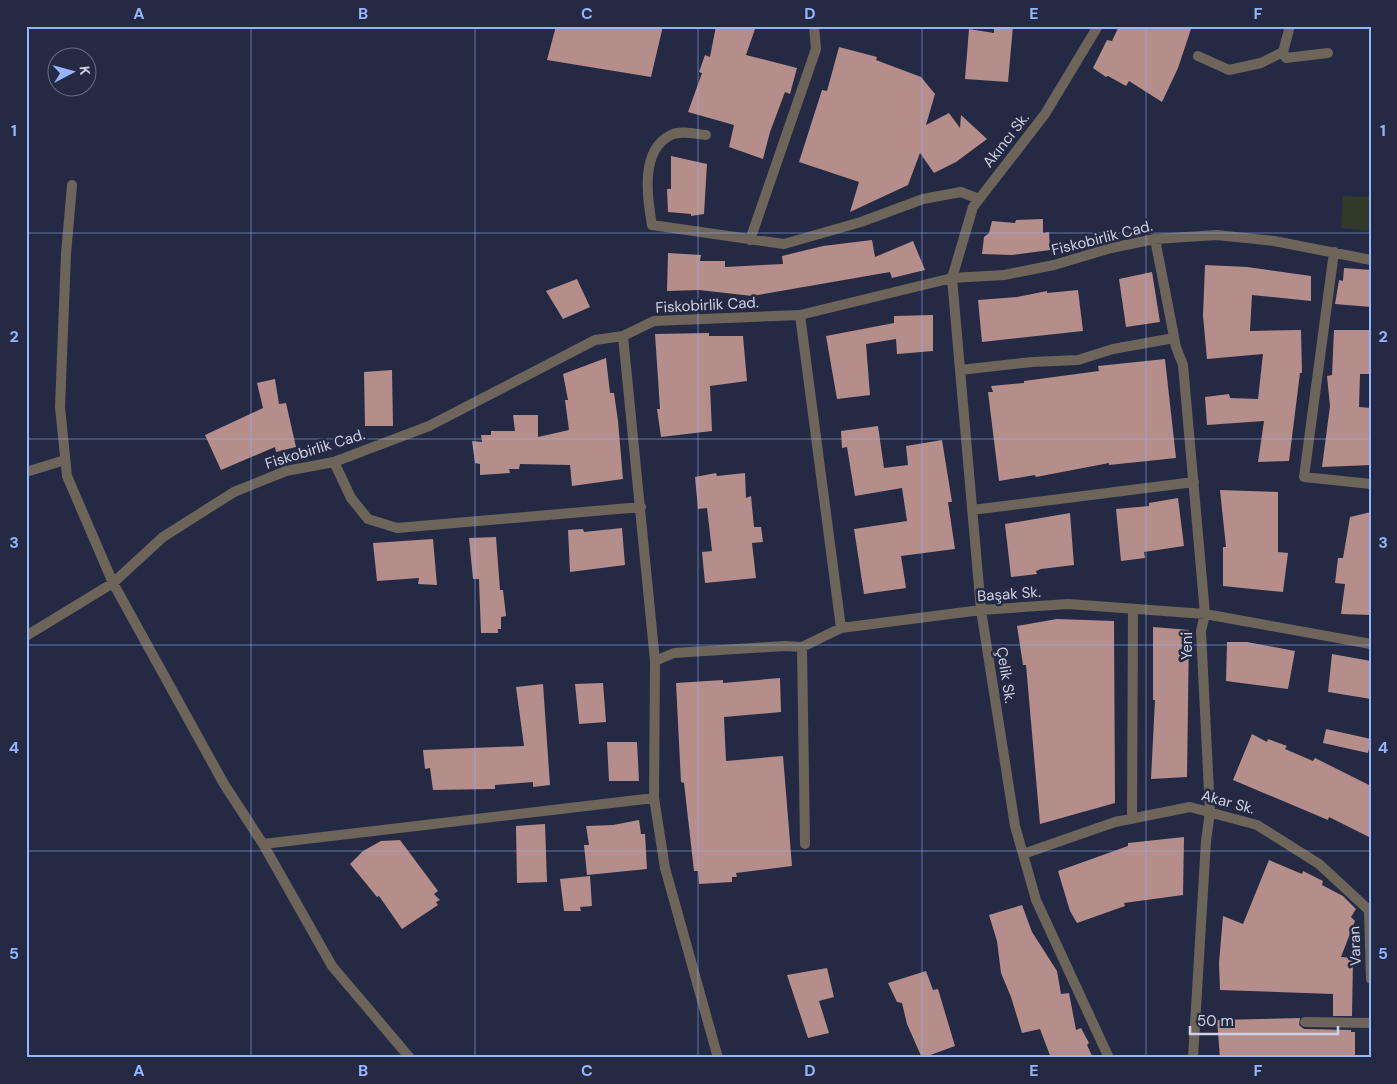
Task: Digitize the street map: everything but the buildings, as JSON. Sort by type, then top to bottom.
[{"type":"street","points":[[750,240],[816,49],[814,26]]},
{"type":"street","name":"Akıncı Sk.","points":[[952,278],[973,207],[1045,114],[1098,26]]},
{"type":"street","points":[[1290,26],[1283,52],[1286,58],[1328,53]]},
{"type":"street","points":[[1198,56],[1228,70],[1261,63],[1283,52]]},
{"type":"street","points":[[706,135],[687,132],[671,134],[657,147],[648,168],[648,206],[652,225],[784,244],[861,222],[923,198],[961,192],[979,199]]},
{"type":"street","points":[[72,185],[66,254],[60,407],[67,476],[113,583],[224,784],[263,844],[332,966],[410,1058]]},
{"type":"street","name":"Fiskobirlik Cad.","points":[[26,636],[113,583],[163,537],[219,500],[286,471],[334,462],[429,426],[595,340],[623,336],[654,321],[800,315],[952,278],[1004,275],[1054,265],[1111,248],[1155,239],[1217,235],[1274,241],[1371,260]]},
{"type":"street","name":"Yeni","points":[[1155,239],[1174,338],[1183,365],[1205,614],[1201,631],[1210,812],[1206,841],[1193,1058]]},
{"type":"street","points":[[1334,252],[1304,477],[1371,484]]},
{"type":"street","name":"Çelik Sk.","points":[[952,278],[981,610],[1015,826],[1036,900],[1109,1058]]},
{"type":"street","points":[[800,315],[841,628]]},
{"type":"street","points":[[623,336],[655,661],[654,798],[666,868],[718,1058]]},
{"type":"street","points":[[960,370],[1032,362],[1078,360],[1113,349],[1174,338]]},
{"type":"street","points":[[26,472],[65,460]]},
{"type":"street","points":[[334,462],[352,498],[368,519],[397,528],[641,507]]},
{"type":"street","points":[[972,510],[1194,482]]},
{"type":"street","name":"Başak Sk.","points":[[802,648],[841,628],[981,610],[1068,604],[1205,614],[1371,644]]},
{"type":"street","points":[[1132,819],[1134,609]]},
{"type":"street","points":[[655,661],[674,653],[785,646],[802,648],[806,844]]},
{"type":"street","points":[[263,844],[654,798]]},
{"type":"street","name":"Akar Sk.","points":[[1023,854],[1114,822],[1190,807],[1257,825],[1319,864],[1370,912]]},
{"type":"street","name":"Varan","points":[[1370,912],[1371,979]]},
{"type":"street","points":[[1305,1022],[1371,1023]]},
{"type":"green space","points":[[1343,196],[1371,197],[1371,231],[1341,228]]}]
